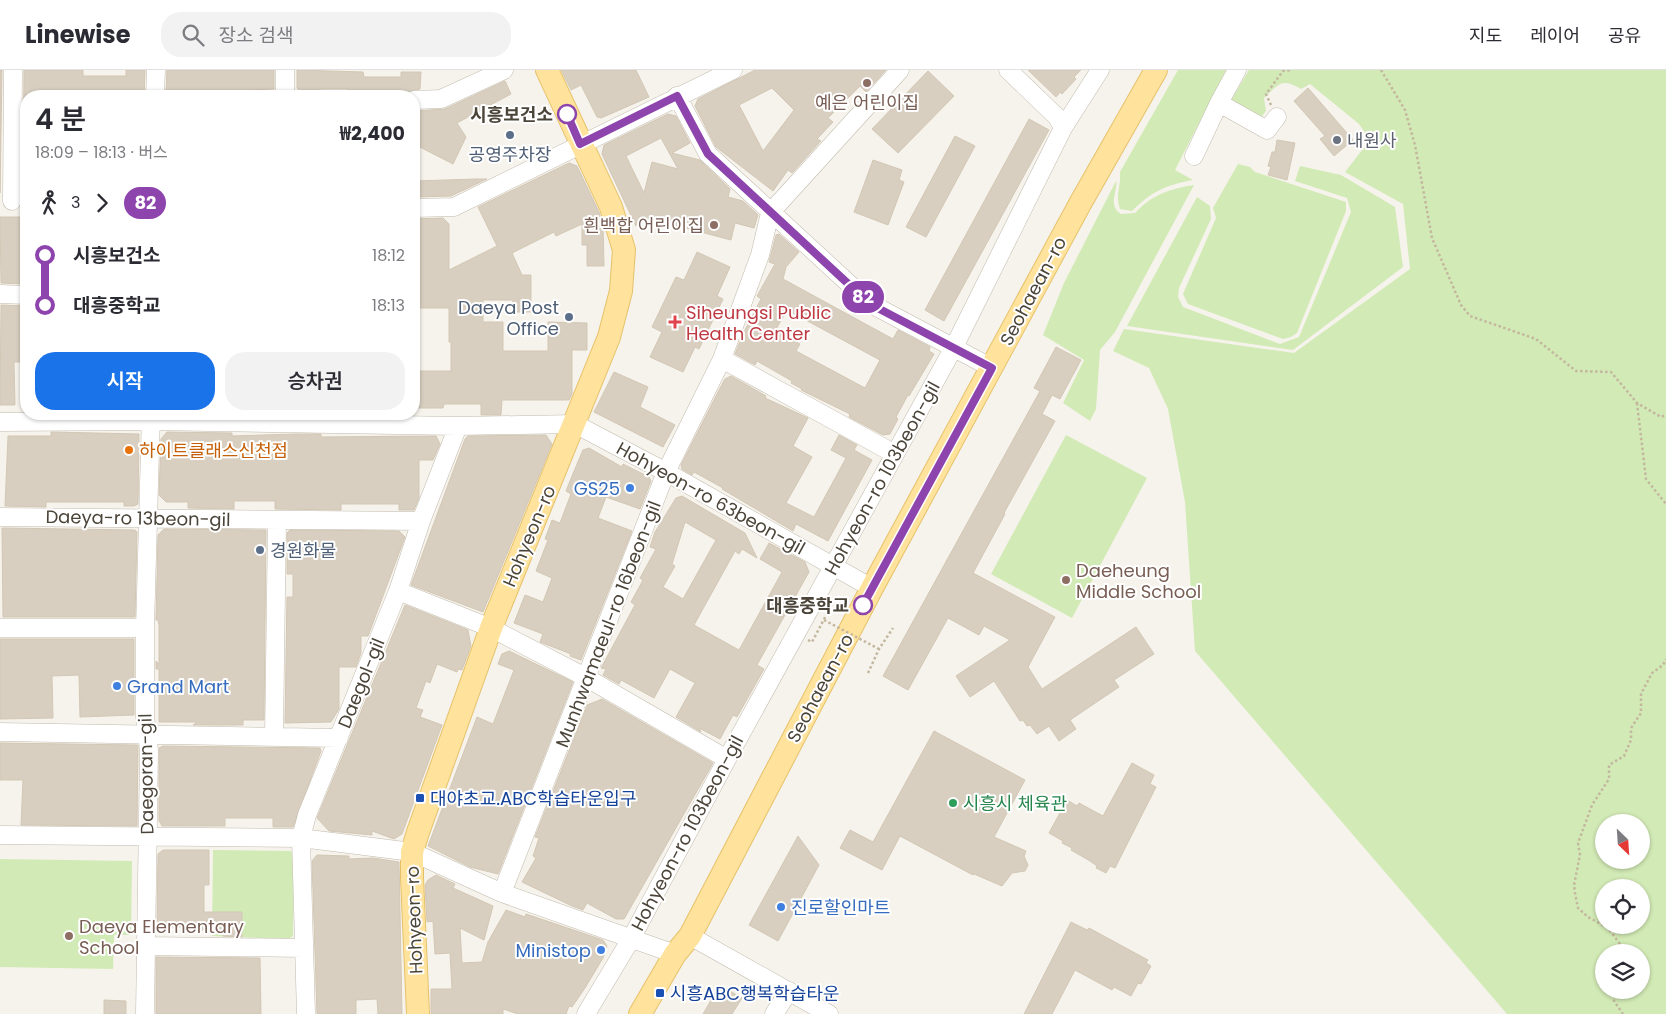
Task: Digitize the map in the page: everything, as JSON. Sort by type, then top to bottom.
[{"type":"main road","name":"Hohyeon-ro","points":[[418,1014],[412,852],[491,628],[609,337],[621,291],[624,250],[611,207],[547,70]]},
{"type":"main road","name":"Seohaean-ro","points":[[640,1014],[675,954],[690,936],[872,588],[1081,202],[1156,70]]},
{"type":"street","points":[[13,70],[6,130],[13,201]]},
{"type":"street","points":[[155,90],[156,70]]},
{"type":"street","points":[[285,70],[285,90]]},
{"type":"street","points":[[420,100],[441,99],[504,70]]},
{"type":"street","points":[[420,208],[454,207],[733,70]]},
{"type":"street","name":"Munhwamaeul-ro 16beon-gil","points":[[502,893],[666,472],[722,359],[760,255],[770,213],[900,70]]},
{"type":"street","points":[[1008,70],[1057,117],[1063,128]]},
{"type":"street","name":"Hohyeon-ro 103beon-gil","points":[[586,1014],[631,939],[727,759],[954,347],[1063,128],[1100,70]]},
{"type":"street","points":[[1194,156],[1218,103],[1237,70]]},
{"type":"street","points":[[677,96],[708,154],[870,304],[992,368]]},
{"type":"street","points":[[1218,103],[1267,130],[1277,117]]},
{"type":"street","points":[[0,294],[20,295]]},
{"type":"street","points":[[722,359],[895,454]]},
{"type":"street","points":[[0,422],[76,420]]},
{"type":"street","name":"Daegoran-gil","points":[[145,1014],[148,734],[145,716],[145,628],[151,420]]},
{"type":"street","points":[[398,420],[458,426],[575,424]]},
{"type":"street","name":"Hohyeon-ro 63beon-gil","points":[[575,424],[666,472],[872,588]]},
{"type":"street","name":"Daegol-gil","points":[[306,1014],[301,838],[307,815],[398,591],[420,521],[458,426]]},
{"type":"street","name":"Daeya-ro 13beon-gil","points":[[0,517],[420,521]]},
{"type":"street","points":[[274,736],[277,520]]},
{"type":"street","points":[[398,591],[491,628],[587,678],[727,759]]},
{"type":"street","points":[[0,628],[145,628]]},
{"type":"street","points":[[0,732],[339,738]]},
{"type":"street","points":[[0,835],[147,839],[301,838],[412,852],[502,893],[675,954]]},
{"type":"street","points":[[690,936],[829,1014]]},
{"type":"street","points":[[146,946],[304,948]]},
{"type":"street","points":[[774,1014],[789,991]]},
{"type":"path","points":[[1277,117],[1266,94],[1283,71],[1292,70]]},
{"type":"path","points":[[1381,70],[1405,110],[1415,145],[1432,238],[1461,305],[1470,316],[1536,338],[1576,371],[1611,372],[1637,403],[1661,417],[1666,415]]},
{"type":"path","points":[[1637,403],[1646,479],[1666,504]]},
{"type":"path","points":[[824,620],[879,649]]},
{"type":"path","points":[[868,673],[879,649],[893,628]]},
{"type":"path","points":[[1620,944],[1608,928],[1588,917],[1578,908],[1574,885],[1579,862],[1578,843],[1592,805],[1609,779],[1609,765],[1624,756],[1629,746],[1631,728],[1641,713],[1641,694],[1652,673],[1663,665],[1666,659]]},
{"type":"path","points":[[1615,999],[1623,1014]]},
{"type":"green space","points":[[1178,70],[1226,70],[1175,170],[1193,180],[1160,190],[1146,198],[1132,211],[1120,209],[1118,199],[1120,172]]},
{"type":"green space","points":[[1249,70],[1666,70],[1666,1014],[1507,1014],[1195,651],[1185,502],[1168,409],[1149,368],[1113,351],[1124,329],[1294,353],[1410,269],[1403,204],[1345,172],[1370,140],[1359,124],[1310,84],[1301,89],[1285,83],[1277,86],[1264,98],[1266,111],[1259,120],[1230,102]]},
{"type":"green space","points":[[1238,164],[1250,167],[1255,172],[1346,202],[1346,211],[1297,333],[1291,337],[1283,339],[1188,304],[1183,294],[1216,218],[1213,208]]},
{"type":"green space","points":[[1300,166],[1341,175],[1395,207],[1403,267],[1293,350],[1127,326],[1197,197],[1210,206],[1211,219],[1179,288],[1178,297],[1183,307],[1280,344],[1299,337],[1351,212],[1347,198],[1295,181]]},
{"type":"green space","points":[[1116,181],[1114,203],[1121,214],[1135,213],[1155,197],[1194,185],[1115,332],[1100,350],[1096,409],[1090,421],[1063,403],[1084,360],[1043,335],[1064,283]]},
{"type":"green space","points":[[1066,435],[1147,478],[1072,618],[991,574]]},
{"type":"green space","points":[[213,850],[291,851],[294,857],[293,936],[288,939],[212,936]]},
{"type":"green space","name":"Daeya Elementary School","points":[[0,859],[132,861],[131,935],[114,935],[113,969],[0,967]]},
{"type":"building","points":[[0,70],[2,70],[0,193]]},
{"type":"building","points":[[24,70],[83,70],[83,76],[126,76],[126,70],[145,70],[144,90],[24,90]]},
{"type":"building","points":[[167,70],[274,70],[274,89],[166,90]]},
{"type":"building","points":[[297,70],[363,72],[364,77],[401,77],[401,72],[421,72],[420,89],[414,90],[299,90],[297,88]]},
{"type":"building","points":[[561,70],[636,70],[649,97],[601,118],[597,117],[581,85],[571,90]]},
{"type":"building","points":[[755,70],[886,70],[866,92],[860,86],[828,118],[833,122],[817,139],[821,141],[792,173],[788,170],[773,191],[716,147],[695,106],[698,99]],"holes":[[[772,88],[794,110],[763,151],[739,105]]]},
{"type":"building","points":[[1028,70],[1081,70],[1074,77],[1076,79],[1062,94],[1060,92],[1056,97]]},
{"type":"building","points":[[928,71],[954,96],[898,153],[872,129]]},
{"type":"building","points":[[505,81],[511,94],[457,123],[466,137],[453,164],[420,147],[420,111],[445,109]]},
{"type":"building","points":[[1308,88],[1353,140],[1334,156],[1320,139],[1325,136],[1294,101]]},
{"type":"building","points":[[668,114],[676,116],[690,143],[672,153],[700,160],[730,189],[728,197],[743,201],[758,215],[754,228],[735,223],[731,240],[640,216],[636,226],[602,154],[604,145]],"holes":[[[661,138],[678,169],[652,162],[644,193],[626,156]]]},
{"type":"building","points":[[1029,119],[1049,130],[944,321],[925,310]]},
{"type":"building","points":[[955,136],[975,146],[926,237],[906,227]]},
{"type":"building","points":[[1277,140],[1295,143],[1287,180],[1268,175],[1271,167],[1268,166],[1272,152],[1275,152]]},
{"type":"building","points":[[873,160],[902,170],[899,180],[904,182],[888,225],[854,212]]},
{"type":"building","points":[[569,163],[577,166],[599,212],[603,227],[604,266],[587,266],[587,245],[582,245],[582,224],[556,236],[554,232],[512,253],[522,275],[531,275],[531,312],[512,312],[513,300],[483,300],[483,322],[503,322],[503,351],[548,351],[548,322],[587,323],[587,350],[572,350],[572,394],[569,400],[502,400],[501,415],[481,415],[481,404],[444,404],[443,408],[420,408],[420,371],[451,371],[451,342],[449,342],[449,308],[420,308],[420,219],[443,218],[449,224],[449,270],[497,246],[478,207]]},
{"type":"building","points":[[487,179],[451,196],[420,197],[420,181]]},
{"type":"building","points":[[0,217],[20,217],[20,284],[1,283]]},
{"type":"building","points":[[779,234],[799,252],[786,267],[783,279],[893,339],[898,330],[930,347],[929,351],[934,354],[908,395],[896,417],[898,419],[890,434],[883,435],[849,417],[850,414],[801,390],[791,383],[792,381],[757,361],[755,365],[735,354],[761,299],[757,296],[775,264],[769,262],[776,235]],"holes":[[[787,310],[880,360],[865,388],[796,351],[800,344],[775,331]]]},
{"type":"building","points":[[697,252],[730,267],[717,296],[723,299],[699,349],[695,347],[683,372],[650,357],[662,332],[652,327],[676,277],[684,280]]},
{"type":"building","points":[[1,305],[20,306],[20,362],[14,362],[15,405],[0,405]]},
{"type":"building","points":[[1056,347],[1081,360],[1060,399],[1052,395],[1042,414],[1055,421],[973,573],[1055,617],[1028,667],[1042,689],[1136,627],[1154,654],[1114,680],[1119,687],[1070,720],[1076,729],[1059,741],[1049,726],[1037,734],[1030,725],[1027,726],[1023,720],[1020,721],[994,681],[970,697],[956,676],[1010,640],[984,626],[979,635],[948,618],[908,690],[883,676],[1040,391],[1034,388]]},
{"type":"building","points":[[614,372],[648,387],[640,407],[675,425],[663,447],[594,412]]},
{"type":"building","points":[[731,376],[766,396],[765,398],[808,418],[793,446],[812,457],[786,503],[814,517],[846,458],[831,450],[839,435],[857,445],[854,450],[872,460],[828,541],[796,524],[793,531],[723,488],[694,472],[692,475],[682,469],[681,465],[719,390],[725,379]]},
{"type":"building","points":[[51,432],[139,434],[138,504],[124,506],[124,502],[46,502],[46,507],[5,506],[8,436],[51,436]]},
{"type":"building","points":[[167,432],[232,433],[232,436],[321,434],[321,437],[436,436],[440,444],[433,460],[419,460],[419,498],[414,510],[399,510],[399,504],[341,504],[341,510],[275,509],[275,501],[234,501],[234,509],[188,508],[188,502],[166,502],[159,495],[161,439]]},
{"type":"building","points":[[546,435],[552,444],[483,612],[411,585],[465,439],[468,436]]},
{"type":"building","points":[[589,448],[622,467],[623,464],[649,477],[651,481],[640,509],[606,497],[598,518],[632,531],[581,660],[540,642],[543,634],[514,623],[525,595],[543,602],[552,578],[536,571],[548,540],[545,539],[552,520],[560,523],[571,494],[566,491],[583,450]]},
{"type":"building","points":[[682,496],[745,533],[757,558],[742,549],[739,554],[735,551],[694,625],[739,650],[782,572],[760,559],[769,543],[805,562],[809,572],[757,665],[764,669],[737,717],[733,715],[720,739],[699,728],[701,732],[676,717],[695,683],[670,669],[654,698],[621,680],[619,684],[603,675],[606,669],[601,668],[635,605],[631,602],[643,580],[640,578],[656,549],[650,547],[655,532],[676,498]],"holes":[[[685,522],[716,540],[683,599],[663,587],[675,566],[672,564]]]},
{"type":"building","points":[[2,528],[135,530],[137,532],[135,617],[3,617]]},
{"type":"building","points":[[164,529],[266,530],[264,720],[243,720],[243,725],[193,725],[197,722],[159,722],[159,669],[156,669],[156,661],[159,664],[159,625],[158,620],[156,620],[158,535]]},
{"type":"building","points":[[290,530],[399,531],[405,537],[368,636],[361,636],[361,653],[356,667],[339,667],[339,709],[331,722],[285,723],[287,597],[293,597],[293,574],[287,574],[287,533]]},
{"type":"building","points":[[405,605],[468,630],[471,646],[462,670],[458,669],[457,672],[437,664],[430,683],[426,681],[416,708],[423,710],[420,717],[442,725],[402,834],[394,839],[372,831],[372,835],[329,831],[317,818]]},
{"type":"building","points":[[0,639],[134,639],[134,715],[80,717],[79,675],[52,676],[53,718],[0,719]]},
{"type":"building","points":[[509,651],[573,682],[498,874],[470,867],[428,846],[477,717],[493,724],[514,670],[498,664],[502,654]]},
{"type":"building","points":[[602,699],[713,763],[624,919],[616,919],[587,903],[583,910],[522,882],[536,858],[533,856],[539,838],[535,837],[587,705]]},
{"type":"building","name":"시흥시 체육관","points":[[934,731],[1025,780],[994,837],[1026,851],[1024,856],[1028,865],[1025,871],[1012,873],[1002,886],[973,875],[900,836],[882,870],[840,848],[850,830],[873,842]]},
{"type":"building","points":[[0,743],[138,745],[137,826],[21,825],[23,780],[0,780]]},
{"type":"building","points":[[163,746],[320,748],[321,751],[293,827],[273,827],[273,818],[225,818],[225,826],[162,826],[159,821],[159,748]]},
{"type":"building","points":[[1132,763],[1154,775],[1150,784],[1156,787],[1115,868],[1110,866],[1106,873],[1096,868],[1097,866],[1071,850],[1072,848],[1062,843],[1063,841],[1049,833],[1067,800],[1077,806],[1079,803],[1103,816]]},
{"type":"building","points":[[798,836],[819,865],[778,941],[749,925]]},
{"type":"building","points":[[163,850],[209,850],[209,885],[204,885],[204,912],[242,912],[242,937],[223,936],[223,930],[186,930],[186,927],[157,927],[158,854]]},
{"type":"building","points":[[317,855],[349,856],[349,859],[373,858],[399,862],[402,1014],[378,1014],[377,999],[356,1000],[356,1014],[317,1014],[312,861]]},
{"type":"building","points":[[436,875],[455,884],[453,888],[493,906],[484,940],[460,928],[462,963],[482,962],[488,942],[506,910],[525,917],[526,914],[603,940],[607,946],[603,958],[572,1007],[569,1006],[566,1014],[518,1014],[503,1009],[503,1014],[431,1014],[431,989],[452,989],[450,953],[435,954],[433,921],[427,922],[425,885],[428,880]]},
{"type":"building","points":[[1071,922],[1087,930],[1089,928],[1148,960],[1146,963],[1151,966],[1141,984],[1138,983],[1131,996],[1114,987],[1112,990],[1075,970],[1052,1014],[1024,1014]]},
{"type":"building","points":[[156,957],[260,958],[261,1014],[156,1014]]},
{"type":"building","points":[[720,985],[742,998],[732,1014],[703,1014]]},
{"type":"building","points":[[104,1000],[126,1001],[126,1014],[104,1014]]},
{"type":"bus line","name":"82","points":[[567,114],[580,144],[677,96],[708,154],[870,304],[992,368],[863,605]]},
{"type":"place","name":"예은 어린이집","points":[[867,83]]},
{"type":"place","name":"시흥보건소","points":[[567,114]]},
{"type":"place","name":"공영주차장","points":[[510,135]]},
{"type":"place","name":"내원사","points":[[1337,140]]},
{"type":"place","name":"흰백합 어린이집","points":[[714,225]]},
{"type":"place","name":"Daeya Post Office","points":[[569,317]]},
{"type":"place","name":"Siheungsi Public Health Center","points":[[675,322]]},
{"type":"place","name":"하이트클래스신천점","points":[[129,450]]},
{"type":"place","name":"GS25","points":[[630,488]]},
{"type":"place","name":"경원화물","points":[[260,550]]},
{"type":"place","name":"Daeheung Middle School","points":[[1066,580]]},
{"type":"place","name":"대흥중학교","points":[[863,605]]},
{"type":"place","name":"Grand Mart","points":[[117,686]]},
{"type":"place","name":"대야초교.ABC학습타운입구","points":[[420,798]]},
{"type":"place","name":"시흥시 체육관","points":[[953,803]]},
{"type":"place","name":"진로할인마트","points":[[781,907]]},
{"type":"place","name":"Daeya Elementary School","points":[[69,936]]},
{"type":"place","name":"Ministop","points":[[601,950]]},
{"type":"place","name":"시흥ABC행복학습타운","points":[[660,993]]}]
